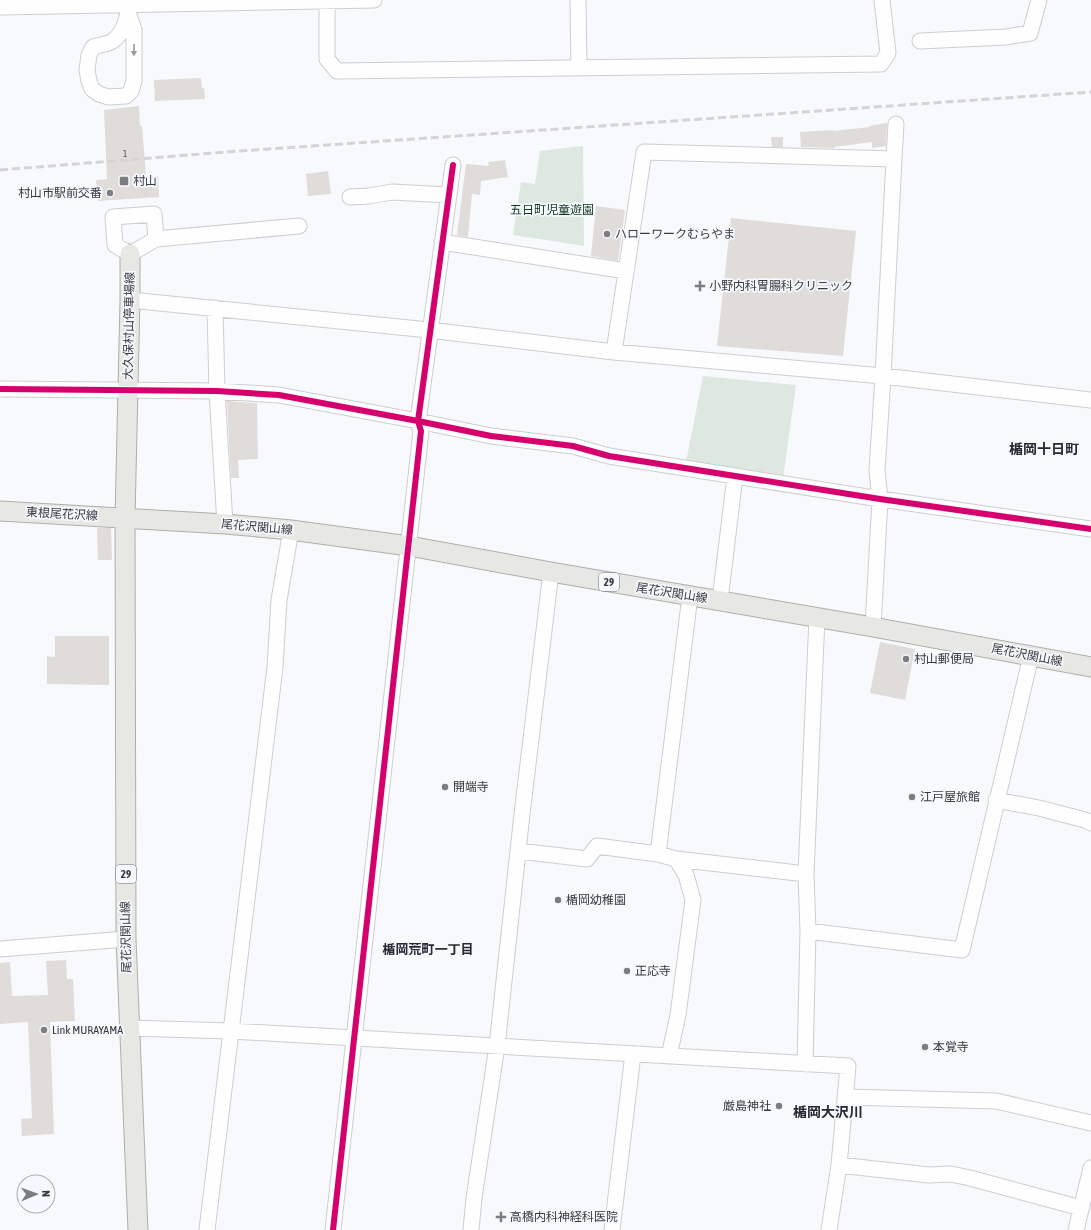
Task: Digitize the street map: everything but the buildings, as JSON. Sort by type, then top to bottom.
[{"type":"main road","name":"大久保村山停車場線","points":[[125,518],[130,254]]},
{"type":"main road","name":"東根尾花沢線","points":[[0,511],[125,518]]},
{"type":"main road","name":"尾花沢関山線","points":[[138,1230],[126,939],[125,518],[225,524],[291,530],[409,546],[690,596],[873,626],[1091,667]]},
{"type":"street","points":[[0,7],[129,6],[374,0]]},
{"type":"street","points":[[578,0],[579,68]]},
{"type":"street","points":[[327,1],[327,59],[337,71],[881,64],[888,53],[882,0]]},
{"type":"street","points":[[920,41],[1006,37],[1030,33],[1039,0]]},
{"type":"street","points":[[129,6],[134,30],[134,81],[131,91],[126,96],[108,97],[99,94],[92,89],[87,70],[89,55],[93,47],[114,41],[123,29],[129,6]]},
{"type":"street","points":[[873,626],[880,499],[877,471],[896,124]]},
{"type":"street","points":[[614,352],[644,152],[894,159]]},
{"type":"street","points":[[333,1230],[409,546],[421,431],[418,421],[453,165]]},
{"type":"street","points":[[350,197],[369,196],[392,192],[449,195]]},
{"type":"street","points":[[156,239],[154,214],[114,217],[115,245],[130,254],[156,239],[299,226]]},
{"type":"street","points":[[442,242],[626,271]]},
{"type":"street","points":[[130,300],[430,330],[614,352],[883,376],[1091,400]]},
{"type":"street","points":[[215,308],[217,391],[225,524]]},
{"type":"street","points":[[0,389],[217,391],[279,395],[491,436],[573,446],[609,456],[880,499],[1091,529]]},
{"type":"street","points":[[720,600],[735,476]]},
{"type":"street","points":[[207,1230],[275,666],[279,600],[291,530]]},
{"type":"street","points":[[471,1230],[474,1198],[498,1046],[522,814],[551,572]]},
{"type":"street","points":[[658,854],[690,596]]},
{"type":"street","points":[[805,1064],[808,931],[806,874],[818,617]]},
{"type":"street","points":[[808,931],[962,950],[1031,656]]},
{"type":"street","points":[[996,800],[1038,808],[1085,820],[1091,823]]},
{"type":"street","points":[[519,852],[587,859],[597,846],[658,854],[676,859],[806,874]]},
{"type":"street","points":[[669,1056],[678,1015],[693,900],[686,875],[676,859]]},
{"type":"street","points":[[0,949],[126,939]]},
{"type":"street","points":[[129,1028],[231,1031],[848,1066],[839,1165],[829,1230]]},
{"type":"street","points":[[612,1230],[633,1054]]},
{"type":"street","points":[[845,1097],[996,1101],[1091,1123]]},
{"type":"street","points":[[839,1165],[929,1176],[951,1174],[1081,1208]]},
{"type":"street","points":[[1076,1230],[1091,1168]]},
{"type":"green space","name":"五日町児童遊園","points":[[583,146],[584,246],[513,235],[521,182],[535,184],[540,151]]},
{"type":"green space","points":[[703,376],[796,385],[783,479],[686,462]]},
{"type":"railway","points":[[0,170],[226,152],[1091,92]]},
{"type":"cycle path","points":[[333,1230],[421,431],[418,421],[453,165]]},
{"type":"cycle path","points":[[0,389],[217,391],[279,395],[491,436],[573,446],[609,456],[880,499],[1091,529]]},
{"type":"place","name":"村山","points":[[124,181]]},
{"type":"place","name":"村山市駅前交番","points":[[110,193]]},
{"type":"place","name":"ハローワークむらやま","points":[[607,234]]},
{"type":"place","name":"小野内科胃腸科クリニック","points":[[700,286]]},
{"type":"place","name":"村山郵便局","points":[[906,659]]},
{"type":"place","name":"開端寺","points":[[445,787]]},
{"type":"place","name":"江戸屋旅館","points":[[912,797]]},
{"type":"place","name":"楯岡幼稚園","points":[[558,900]]},
{"type":"place","name":"正応寺","points":[[627,971]]},
{"type":"place","name":"Link MURAYAMA","points":[[44,1030]]},
{"type":"place","name":"本覚寺","points":[[925,1047]]},
{"type":"place","name":"厳島神社","points":[[779,1106]]},
{"type":"place","name":"高橋内科神経科医院","points":[[501,1217]]},
{"type":"district","name":"楯岡十日町","points":[[1044,449]]},
{"type":"district","name":"楯岡荒町一丁目","points":[[428,949]]},
{"type":"district","name":"楯岡大沢川","points":[[828,1112]]}]
